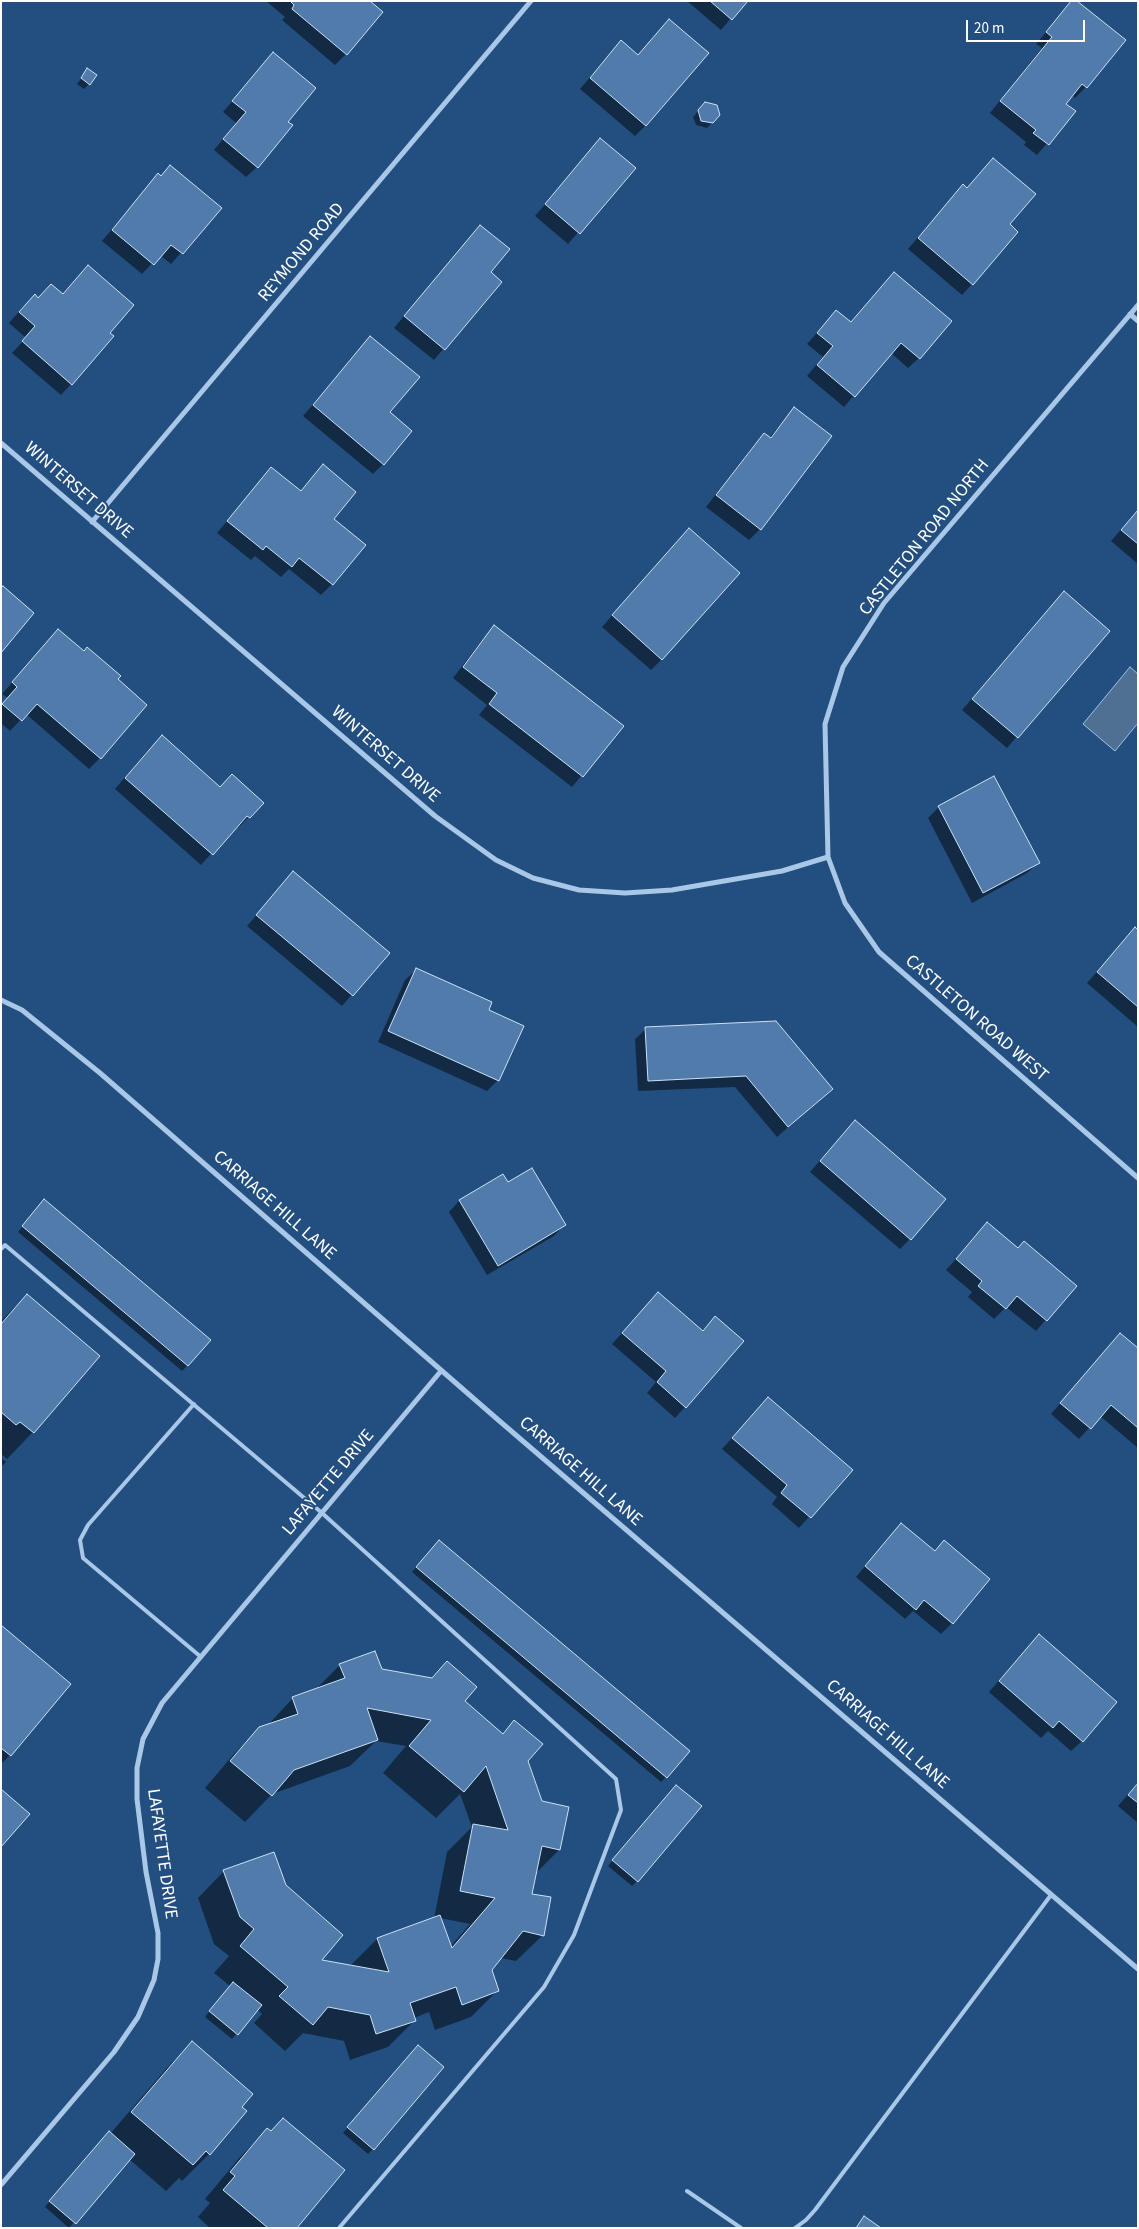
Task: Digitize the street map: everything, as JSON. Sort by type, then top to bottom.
[{"type":"street","name":"REYMOND ROAD","points":[[92,522],[531,1]]},
{"type":"street","name":"CASTLETON ROAD NORTH","points":[[828,857],[825,724],[843,667],[884,603],[1138,305]]},
{"type":"street","points":[[1130,314],[1138,322]]},
{"type":"street","name":"WINTERSET DRIVE","points":[[1,443],[435,816],[496,860],[533,878],[579,890],[625,893],[672,890],[782,871],[828,857]]},
{"type":"street","name":"CASTLETON ROAD WEST","points":[[828,857],[845,903],[879,952],[1138,1178]]},
{"type":"street","name":"CARRIAGE HILL LANE","points":[[1,1000],[22,1010],[100,1073],[441,1371],[1138,1969]]},
{"type":"street","name":"LAFAYETTE DRIVE","points":[[1,2184],[114,2052],[138,2017],[154,1980],[158,1958],[158,1933],[146,1872],[137,1799],[137,1768],[143,1739],[162,1704],[441,1371]]},
{"type":"lane","points":[[1,1250],[5,1245],[322,1513],[616,1779],[621,1810],[574,1935],[544,1987],[339,2228]]},
{"type":"lane","points":[[194,1404],[88,1525],[80,1540],[84,1558],[201,1657]]},
{"type":"lane","points":[[795,2228],[815,2210],[1051,1895]]},
{"type":"lane","points":[[687,2191],[741,2228]]},
{"type":"water","points":[[1130,667],[1138,674],[1138,723],[1115,751],[1083,724]]},
{"type":"building","points":[[290,1],[370,1],[383,12],[347,55],[292,9],[294,5]]},
{"type":"building","points":[[710,1],[748,1],[732,20]]},
{"type":"building","points":[[1071,1],[1077,1],[1126,40],[1087,88],[1082,84],[1066,104],[1076,111],[1049,145],[1033,133],[1036,130],[1000,101],[1052,37],[1046,32]]},
{"type":"building","points":[[669,19],[709,53],[646,126],[590,78],[621,40],[638,55]]},
{"type":"building","points":[[273,52],[316,88],[288,122],[293,125],[258,168],[223,139],[246,112],[232,101]]},
{"type":"building","points":[[87,68],[97,75],[90,85],[81,78]]},
{"type":"building","points":[[705,102],[717,105],[720,115],[713,123],[701,121],[698,110]]},
{"type":"building","points":[[600,138],[636,168],[580,234],[545,204]]},
{"type":"building","points":[[993,158],[1036,194],[1010,224],[1018,232],[973,285],[918,238],[963,184],[967,188]]},
{"type":"building","points":[[170,165],[222,208],[183,254],[171,245],[154,265],[112,230],[158,173],[161,176]]},
{"type":"building","points":[[480,225],[510,249],[491,272],[502,282],[445,350],[404,316]]},
{"type":"building","points":[[88,265],[134,305],[110,333],[114,336],[72,385],[22,341],[35,326],[19,312],[35,294],[38,298],[51,284],[63,294]]},
{"type":"building","points":[[894,272],[952,321],[920,359],[901,343],[855,397],[817,365],[833,346],[817,333],[836,310],[851,322]]},
{"type":"building","points":[[370,336],[420,377],[390,412],[412,431],[384,465],[313,405]]},
{"type":"building","points":[[794,407],[832,436],[761,530],[716,495],[764,433],[771,438]]},
{"type":"building","points":[[323,464],[356,492],[334,519],[366,545],[333,585],[299,558],[292,567],[266,546],[263,550],[227,521],[271,467],[301,491]]},
{"type":"building","points":[[1138,510],[1138,544],[1121,530]]},
{"type":"building","points":[[689,528],[740,573],[662,660],[612,615]]},
{"type":"building","points":[[3,586],[34,613],[1,653],[1,588]]},
{"type":"building","points":[[1064,591],[1110,631],[1018,738],[972,699]]},
{"type":"building","points":[[494,625],[624,726],[583,777],[489,704],[497,693],[463,667]]},
{"type":"building","points":[[58,629],[84,651],[87,647],[121,676],[118,679],[147,705],[101,759],[37,704],[22,721],[2,704],[17,687],[12,682]]},
{"type":"building","points":[[162,735],[220,787],[232,774],[264,803],[250,818],[247,816],[213,855],[125,778]]},
{"type":"building","points":[[994,776],[1040,863],[983,893],[938,806]]},
{"type":"building","points":[[293,871],[390,953],[353,996],[256,915]]},
{"type":"building","points":[[1135,927],[1138,930],[1138,1007],[1097,972]]},
{"type":"building","points":[[416,968],[492,1002],[489,1010],[524,1026],[499,1081],[388,1031]]},
{"type":"building","points":[[776,1021],[833,1089],[788,1127],[746,1076],[648,1081],[645,1027]]},
{"type":"building","points":[[855,1120],[946,1199],[911,1240],[820,1161]]},
{"type":"building","points":[[532,1168],[566,1225],[498,1266],[459,1200],[503,1174],[508,1182]]},
{"type":"building","points":[[44,1199],[211,1340],[188,1366],[22,1226]]},
{"type":"building","points":[[987,1222],[1018,1248],[1024,1241],[1077,1286],[1047,1321],[1017,1296],[1006,1309],[978,1286],[982,1281],[956,1259]]},
{"type":"building","points":[[658,1292],[703,1331],[715,1316],[744,1341],[686,1408],[657,1382],[666,1371],[622,1333]]},
{"type":"building","points":[[27,1294],[100,1356],[34,1433],[20,1422],[16,1425],[1,1412],[1,1324]]},
{"type":"building","points":[[1120,1333],[1138,1348],[1138,1428],[1111,1405],[1091,1429],[1060,1403]]},
{"type":"building","points":[[768,1397],[853,1470],[811,1518],[781,1493],[787,1485],[732,1438]]},
{"type":"building","points":[[901,1523],[935,1551],[944,1540],[990,1579],[953,1624],[924,1600],[916,1610],[865,1566]]},
{"type":"building","points":[[439,1540],[690,1751],[667,1778],[416,1567]]},
{"type":"building","points":[[1,1625],[71,1684],[11,1756],[1,1748]]},
{"type":"building","points":[[1039,1634],[1117,1702],[1083,1742],[1059,1721],[1053,1728],[999,1681]]},
{"type":"building","points":[[375,1651],[382,1669],[432,1678],[447,1661],[477,1687],[465,1701],[503,1734],[514,1720],[543,1744],[528,1761],[542,1801],[569,1807],[560,1850],[542,1846],[532,1894],[551,1897],[544,1936],[523,1931],[492,1970],[499,1991],[462,2005],[456,1987],[410,2003],[416,2021],[376,2034],[370,2015],[328,2007],[313,2025],[279,1996],[288,1987],[240,1946],[254,1929],[240,1917],[223,1870],[274,1852],[286,1885],[343,1935],[322,1960],[389,1972],[377,1938],[440,1915],[452,1948],[495,1898],[460,1891],[473,1824],[508,1830],[486,1766],[464,1792],[409,1746],[431,1720],[367,1708],[378,1740],[294,1770],[272,1796],[230,1761],[259,1727],[298,1714],[292,1697],[345,1678],[339,1664]]},
{"type":"building","points":[[1138,1783],[1138,1803],[1128,1795]]},
{"type":"building","points":[[676,1785],[702,1806],[638,1882],[612,1860]]},
{"type":"building","points":[[1,1789],[30,1814],[1,1847]]},
{"type":"building","points":[[233,1982],[262,2005],[238,2035],[209,2011]]},
{"type":"building","points":[[192,2041],[253,2094],[242,2107],[247,2111],[210,2155],[206,2151],[193,2165],[131,2112]]},
{"type":"building","points":[[418,2045],[444,2067],[374,2150],[347,2127]]},
{"type":"building","points":[[283,2118],[345,2170],[297,2228],[268,2228],[223,2190],[235,2176],[230,2172],[267,2128],[271,2131]]},
{"type":"building","points":[[109,2131],[135,2154],[76,2224],[49,2201]]},
{"type":"building","points":[[864,2216],[881,2228],[856,2228]]}]
